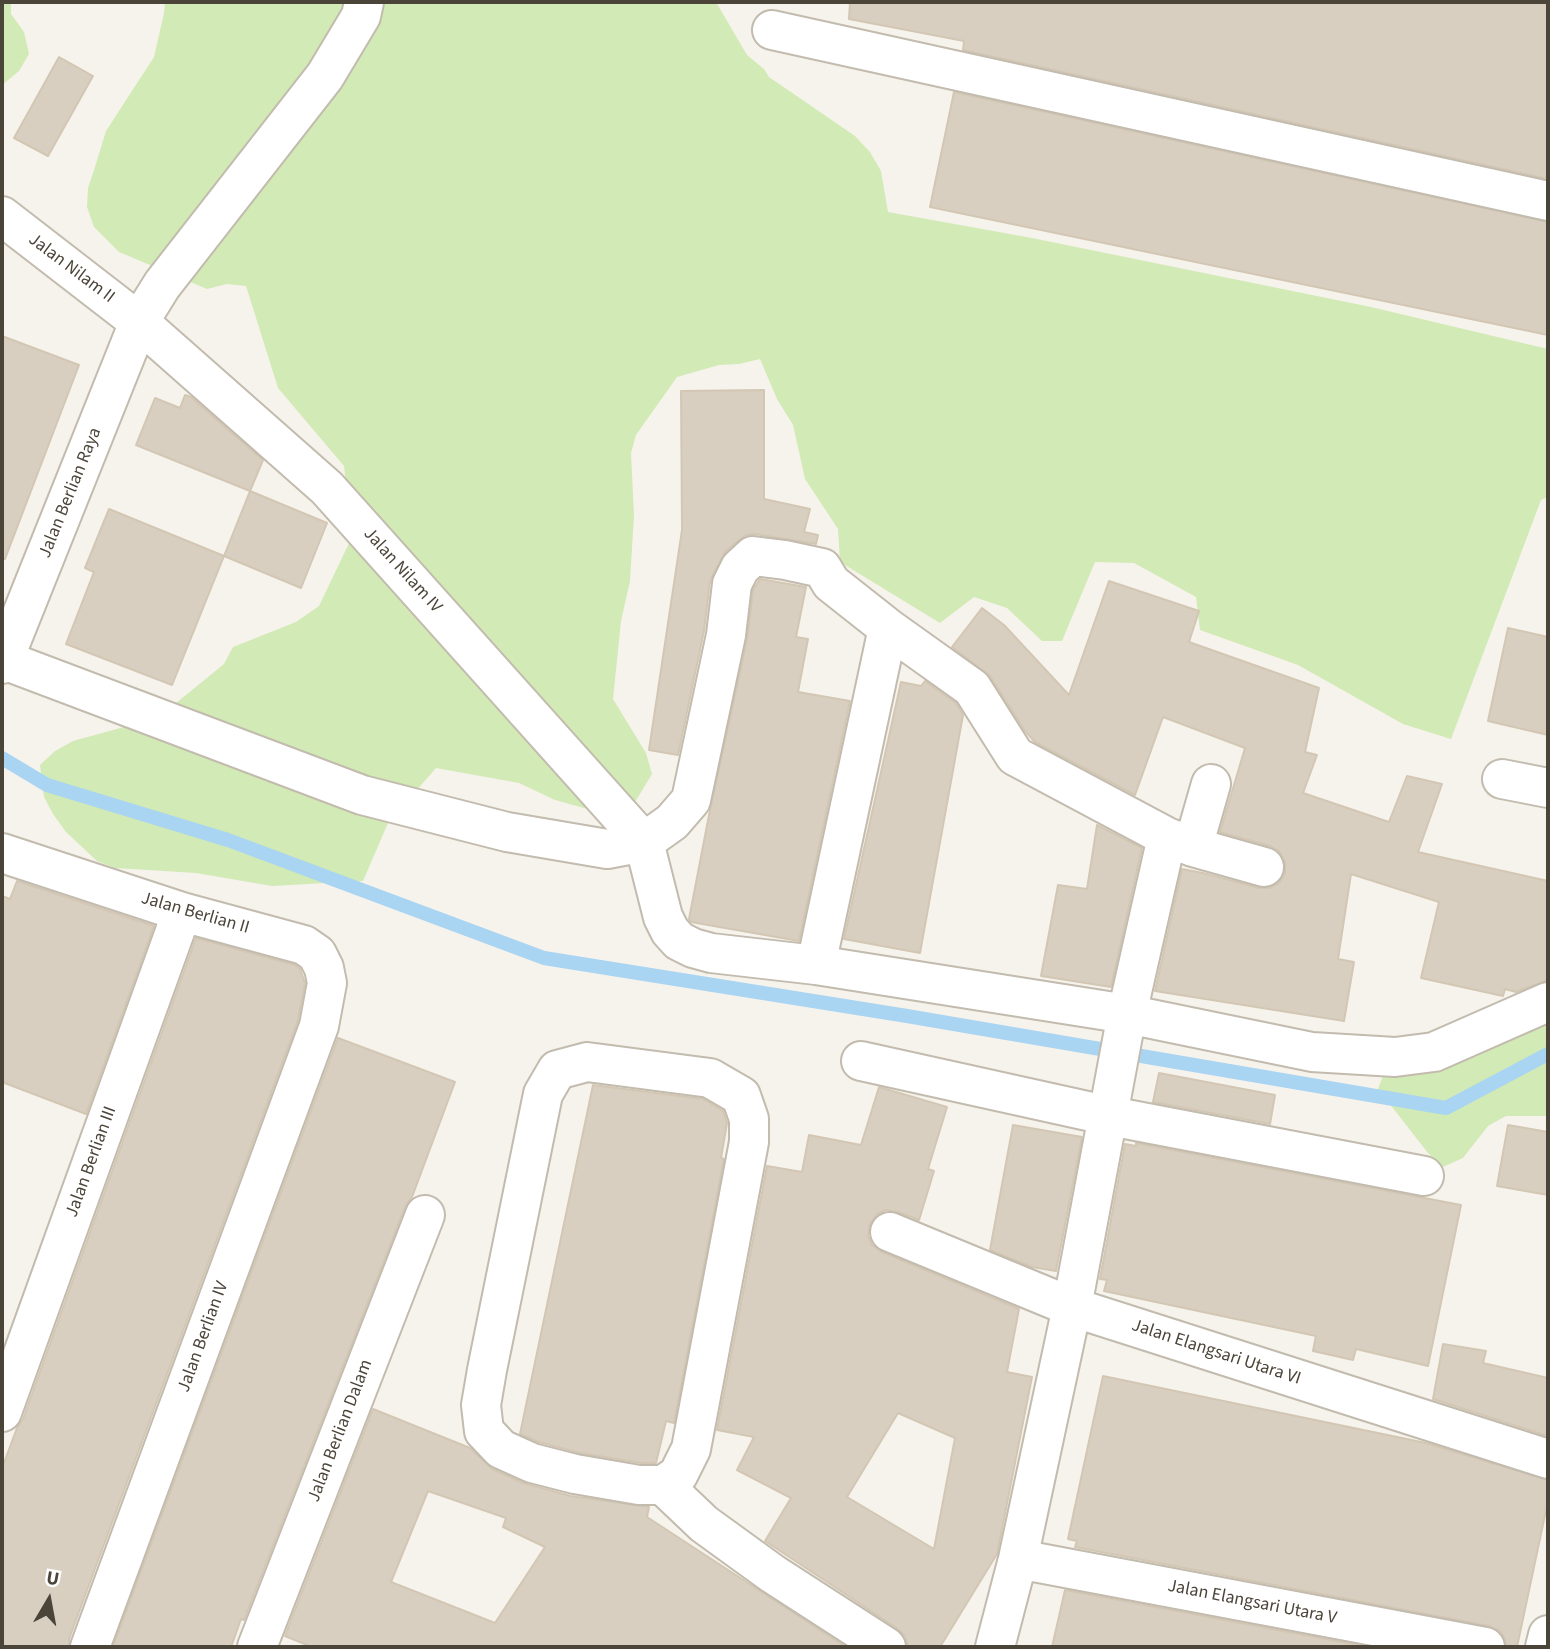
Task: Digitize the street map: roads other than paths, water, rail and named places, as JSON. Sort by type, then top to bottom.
[{"type":"street","name":"Jalan Berlian Raya","points":[[3,662],[139,322],[170,274],[325,76],[361,16],[363,2]]},
{"type":"street","points":[[772,30],[1548,201]]},
{"type":"street","name":"Jalan Nilam II","points":[[2,216],[139,322]]},
{"type":"street","name":"Jalan Nilam IV","points":[[139,322],[327,488],[644,842]]},
{"type":"street","points":[[3,662],[362,795],[507,832],[607,849],[644,842],[672,822],[691,800],[726,635],[733,584],[740,568],[753,556],[822,569],[831,583],[972,688],[1015,756],[1180,842],[1264,867]]},
{"type":"street","points":[[816,965],[888,628]]},
{"type":"street","points":[[1502,779],[1548,789]]},
{"type":"street","points":[[995,1647],[1018,1559],[1072,1307],[1118,1064],[1180,842],[1211,784]]},
{"type":"street","points":[[644,842],[663,917],[679,941],[693,948],[711,953],[816,965],[1118,1064],[1424,1176]]},
{"type":"street","name":"Jalan Berlian II","points":[[2,853],[182,912],[304,945],[317,954],[327,983],[319,1026]]},
{"type":"street","name":"Jalan Berlian III","points":[[2,1412],[182,912]]},
{"type":"street","points":[[861,1062],[1118,1064],[1312,1052],[1395,1057],[1434,1052],[1548,1002]]},
{"type":"street","name":"Jalan Berlian IV","points":[[90,1647],[319,1026]]},
{"type":"street","points":[[663,1485],[678,1475],[691,1449],[747,1155],[749,1119],[740,1096],[710,1078],[587,1062],[557,1070],[543,1094],[487,1370],[481,1405],[484,1431],[501,1448],[532,1463],[639,1486],[663,1485],[704,1524],[773,1574],[886,1647]]},
{"type":"street","name":"Jalan Berlian Dalam","points":[[257,1647],[425,1215]]},
{"type":"street","name":"Jalan Elangsari Utara VI","points":[[890,1232],[1072,1307],[1548,1458]]},
{"type":"street","name":"Jalan Elangsari Utara V","points":[[1018,1559],[1485,1647]]},
{"type":"street","points":[[1545,1647],[1548,1635]]},
{"type":"waterway","points":[[2,758],[47,785],[228,840],[544,958],[907,1016],[1446,1108],[1548,1054]]}]
